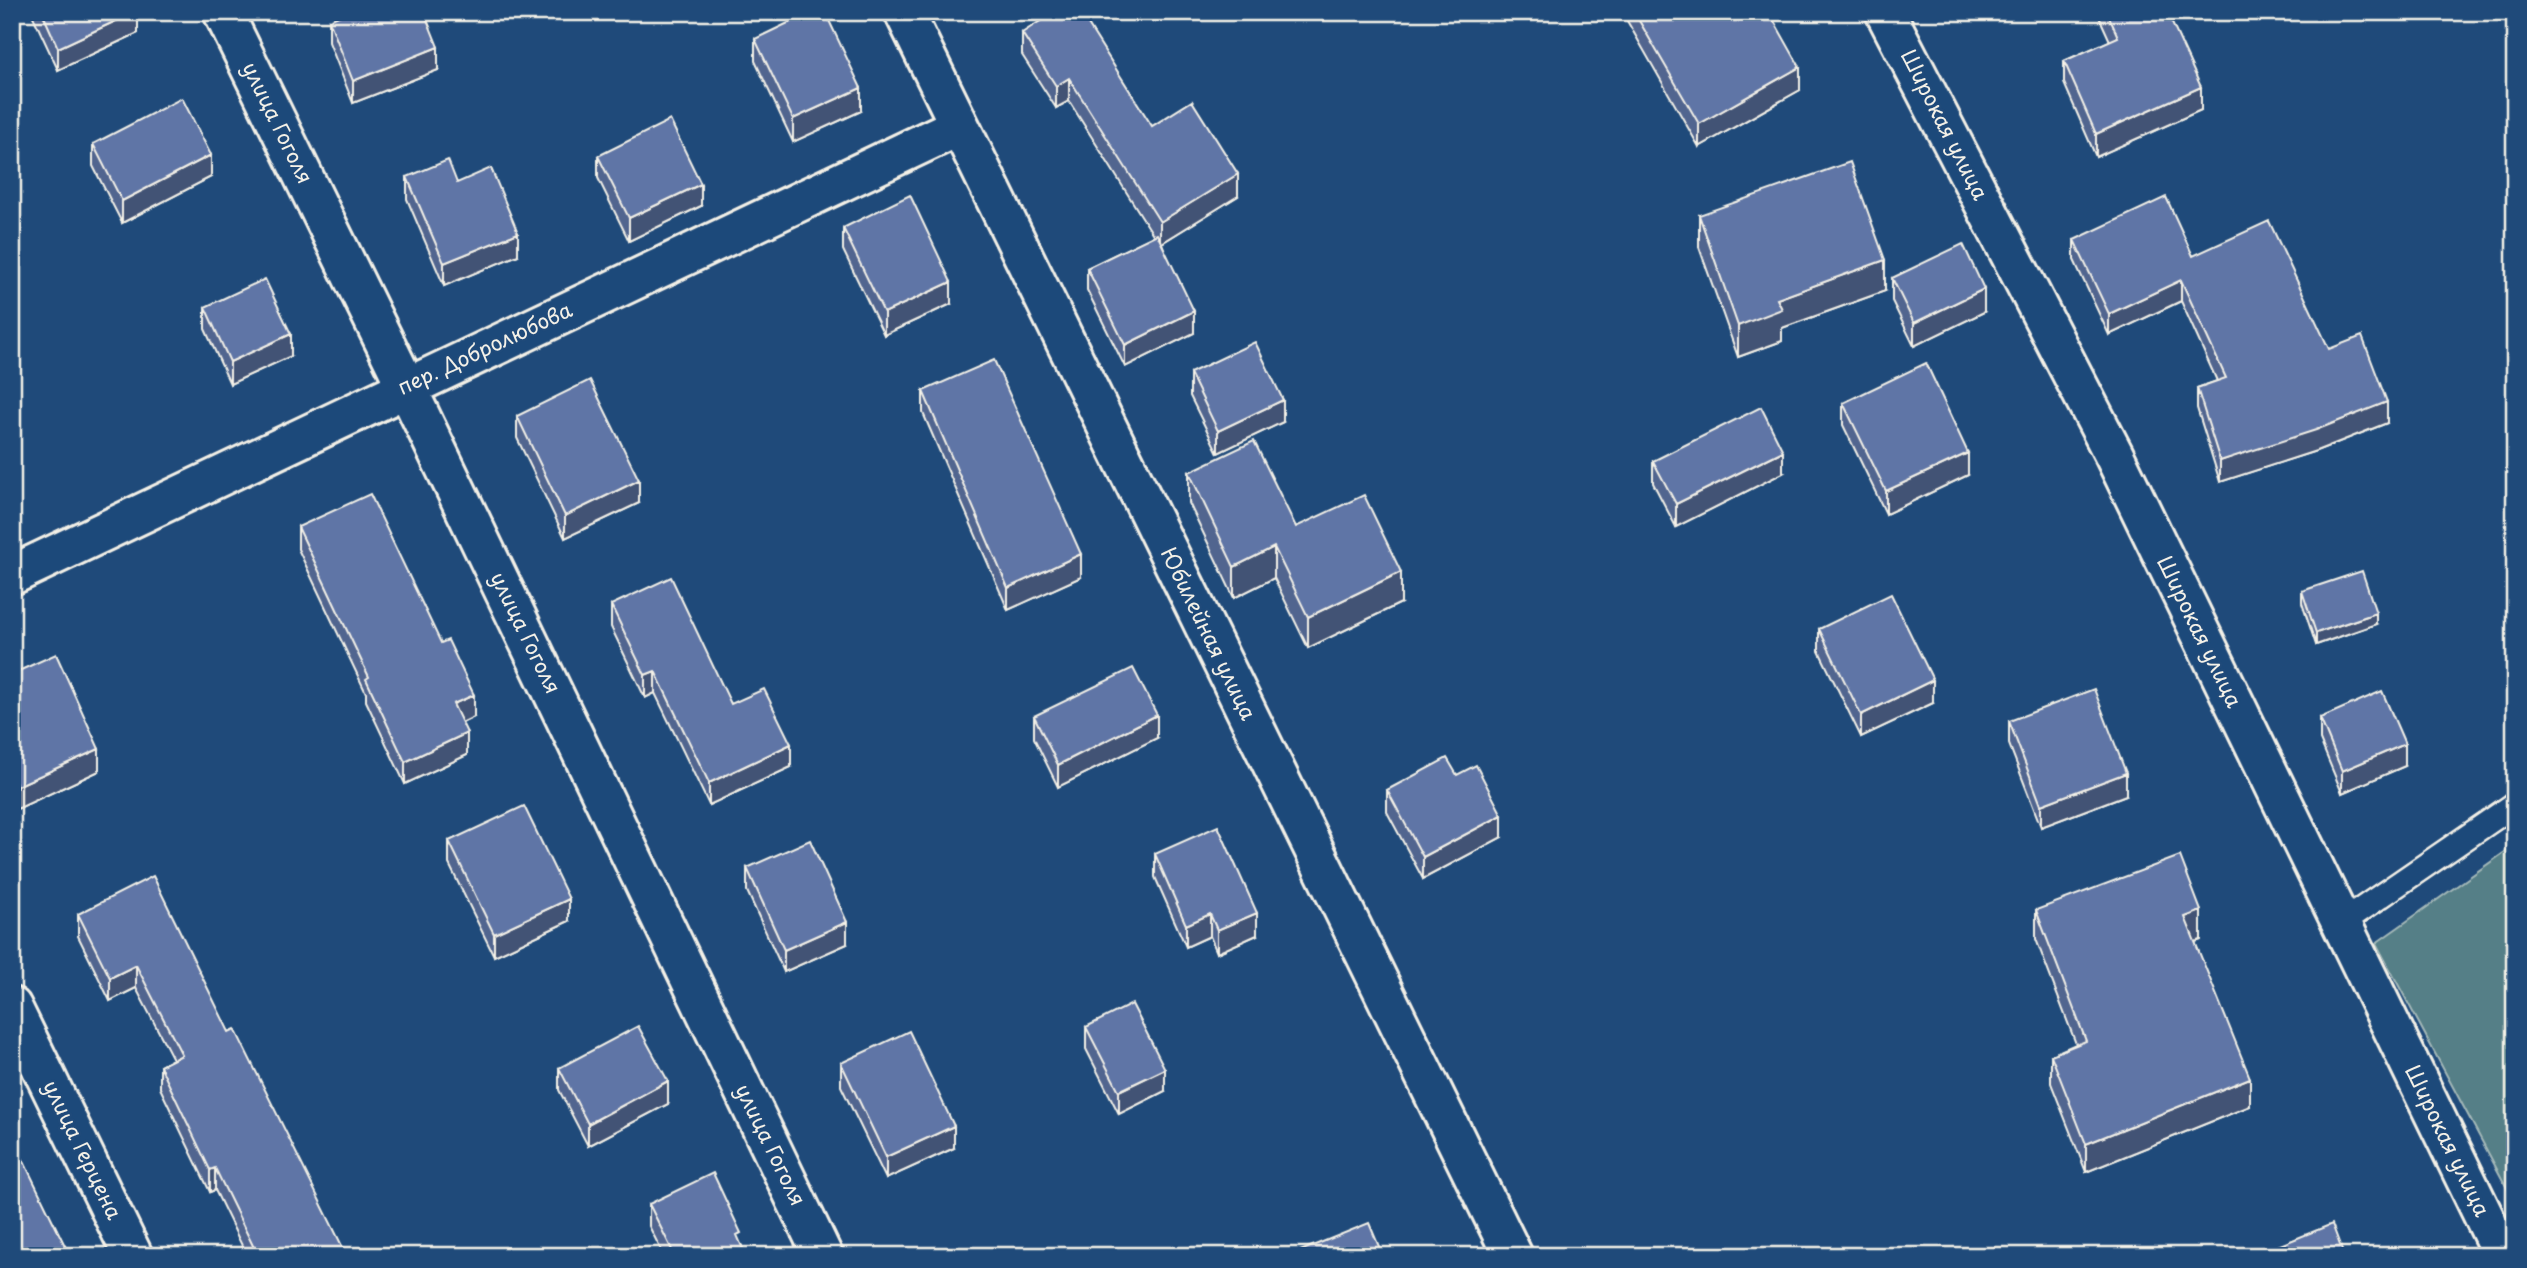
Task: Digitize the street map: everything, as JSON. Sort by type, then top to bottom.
[{"type":"street","name":"улица Гоголя","points":[[223,12],[406,386],[823,1256]]},
{"type":"street","name":"Юбилейная улица","points":[[904,12],[1513,1256]]},
{"type":"street","name":"Широкая улица","points":[[1885,12],[2114,456],[2503,1256]]},
{"type":"street","name":"пер. Добролюбова","points":[[12,575],[958,126]]},
{"type":"street","name":"улица Герцена","points":[[12,1007],[132,1256]]},
{"type":"lane","points":[[2340,924],[2515,804]]},
{"type":"green space","points":[[2515,845],[2515,1203],[2376,943]]},
{"type":"building","points":[[42,12],[135,12],[58,48]]},
{"type":"building","points":[[348,12],[424,12],[438,47],[353,81],[329,20]]},
{"type":"building","points":[[811,12],[825,12],[861,88],[793,119],[755,39]]},
{"type":"building","points":[[1054,12],[1080,12],[1152,126],[1192,101],[1238,174],[1160,222],[1069,78],[1056,86],[1022,33]]},
{"type":"building","points":[[1634,12],[1769,12],[1800,67],[1699,124]]},
{"type":"building","points":[[2107,12],[2167,12],[2201,87],[2096,134],[2064,61],[2118,37]]},
{"type":"building","points":[[182,98],[211,155],[122,201],[93,144]]},
{"type":"building","points":[[670,120],[701,184],[629,218],[598,156]]},
{"type":"building","points":[[448,160],[457,183],[491,168],[518,233],[444,263],[407,177]]},
{"type":"building","points":[[1850,162],[1885,260],[1777,299],[1782,309],[1738,326],[1699,215]]},
{"type":"building","points":[[910,195],[951,282],[884,313],[843,228]]},
{"type":"building","points":[[2166,197],[2193,256],[2269,221],[2329,349],[2362,336],[2387,402],[2316,430],[2220,461],[2197,388],[2226,378],[2181,280],[2109,314],[2074,240]]},
{"type":"building","points":[[1157,234],[1194,311],[1125,345],[1087,268]]},
{"type":"building","points":[[1963,244],[1984,289],[1914,323],[1892,278]]},
{"type":"building","points":[[265,279],[291,334],[230,362],[205,307]]},
{"type":"building","points":[[1255,342],[1283,400],[1218,431],[1190,373]]},
{"type":"building","points":[[994,360],[1081,554],[1008,588],[923,391]]},
{"type":"building","points":[[1926,363],[1968,453],[1886,491],[1843,403]]},
{"type":"building","points":[[590,380],[639,480],[565,516],[517,416]]},
{"type":"building","points":[[1761,407],[1783,451],[1676,504],[1653,461]]},
{"type":"building","points":[[1254,441],[1296,527],[1364,495],[1401,572],[1308,617],[1274,547],[1234,567],[1189,472]]},
{"type":"building","points":[[370,494],[441,643],[448,640],[474,695],[453,704],[467,733],[405,762],[366,679],[369,677],[298,527]]},
{"type":"building","points":[[2362,571],[2376,613],[2316,633],[2302,591]]},
{"type":"building","points":[[671,577],[731,704],[764,689],[791,744],[709,783],[655,671],[645,675],[611,605]]},
{"type":"building","points":[[1891,594],[1933,680],[1861,715],[1819,629]]},
{"type":"building","points":[[56,654],[99,749],[17,786],[12,776],[12,674]]},
{"type":"building","points":[[1133,668],[1157,715],[1058,765],[1034,716]]},
{"type":"building","points":[[2094,689],[2126,773],[2041,805],[2009,721]]},
{"type":"building","points":[[2382,691],[2405,744],[2342,771],[2320,718]]},
{"type":"building","points":[[1447,758],[1457,775],[1476,765],[1502,815],[1423,857],[1387,790]]},
{"type":"building","points":[[524,806],[569,899],[494,934],[449,841]]},
{"type":"building","points":[[1218,826],[1257,913],[1217,930],[1210,914],[1186,925],[1155,854]]},
{"type":"building","points":[[810,840],[847,922],[784,950],[747,868]]},
{"type":"building","points":[[2180,856],[2201,911],[2185,917],[2250,1078],[2086,1144],[2051,1055],[2086,1041],[2036,910]]},
{"type":"building","points":[[153,876],[229,1032],[235,1029],[347,1256],[258,1256],[215,1168],[210,1170],[160,1066],[182,1055],[136,965],[110,978],[78,914]]},
{"type":"building","points":[[1132,1004],[1165,1069],[1119,1091],[1086,1027]]},
{"type":"building","points":[[638,1026],[668,1081],[588,1124],[559,1068]]},
{"type":"building","points":[[909,1031],[954,1126],[886,1157],[841,1063]]},
{"type":"building","points":[[12,1137],[70,1256],[12,1256]]},
{"type":"building","points":[[713,1173],[741,1233],[737,1235],[746,1256],[675,1256],[649,1204]]},
{"type":"building","points":[[1369,1223],[1383,1256],[1288,1256]]},
{"type":"building","points":[[2332,1224],[2344,1256],[2253,1256]]}]
